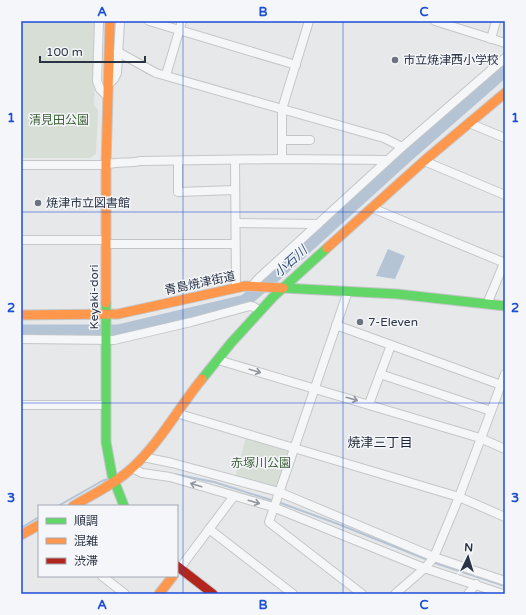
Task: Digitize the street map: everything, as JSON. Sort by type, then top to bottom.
[{"type":"street","points":[[99,21],[97,81],[100,89],[107,96]]},
{"type":"street","name":"Keyaki-dori","points":[[110,21],[106,165],[106,442],[114,481],[124,505]]},
{"type":"street","points":[[108,85],[117,73],[120,21]]},
{"type":"street","points":[[149,21],[296,65]]},
{"type":"street","points":[[166,75],[182,21]]},
{"type":"street","points":[[282,159],[282,111],[309,21]]},
{"type":"street","points":[[435,21],[505,43]]},
{"type":"street","points":[[490,39],[496,21]]},
{"type":"street","points":[[118,52],[156,73],[282,111],[378,137],[400,149]]},
{"type":"street","points":[[252,286],[387,160],[505,58]]},
{"type":"street","points":[[75,505],[132,468],[143,457],[246,325],[284,287],[424,161],[505,93]]},
{"type":"street","points":[[469,123],[505,138]]},
{"type":"street","points":[[282,140],[310,140]]},
{"type":"street","points":[[21,165],[106,165],[114,162],[140,161],[282,159],[387,160]]},
{"type":"street","points":[[235,160],[236,287]]},
{"type":"street","points":[[178,161],[178,192],[235,190]]},
{"type":"street","points":[[424,161],[505,194]]},
{"type":"street","points":[[372,208],[505,262],[487,304]]},
{"type":"street","points":[[236,223],[318,224]]},
{"type":"street","points":[[21,240],[235,244]]},
{"type":"street","name":"青島焼津街道","points":[[21,315],[106,320],[118,314],[236,287],[252,286],[397,294],[505,306]]},
{"type":"street","points":[[348,291],[269,522],[362,594]]},
{"type":"street","points":[[21,339],[106,338],[114,340],[250,306],[260,311]]},
{"type":"street","points":[[336,325],[503,385]]},
{"type":"street","points":[[369,404],[391,345]]},
{"type":"street","points":[[218,360],[480,438],[505,449]]},
{"type":"street","points":[[380,374],[491,410]]},
{"type":"street","points":[[395,594],[425,568],[434,558],[459,497],[491,410],[503,385],[505,374]]},
{"type":"street","points":[[21,405],[106,405]]},
{"type":"street","points":[[176,414],[459,497],[505,517]]},
{"type":"street","points":[[143,457],[162,460],[278,494],[434,558],[505,581]]},
{"type":"street","points":[[132,468],[142,473],[170,477],[274,506],[425,568],[503,594]]},
{"type":"street","points":[[213,594],[178,568],[210,529],[234,496]]},
{"type":"street","points":[[21,536],[38,526]]},
{"type":"street","points":[[210,529],[293,594]]},
{"type":"street","points":[[103,577],[125,594]]},
{"type":"street","points":[[159,594],[172,577]]},
{"type":"street","points":[[468,594],[476,584]]},
{"type":"green space","name":"清見田公園","points":[[21,21],[97,21],[94,105],[98,110],[96,154],[90,158],[21,158]]},
{"type":"green space","name":"赤塚川公園","points":[[246,437],[288,449],[290,452],[277,487],[235,478]]},
{"type":"water","points":[[388,249],[405,256],[395,279],[376,276]]},
{"type":"waterway","points":[[132,64],[147,73]]},
{"type":"waterway","name":"小石川","points":[[21,331],[118,331],[245,301],[505,70]]},
{"type":"waterway","name":"小石川","points":[[402,151],[408,155]]},
{"type":"waterway","points":[[174,474],[214,482],[274,501]]},
{"type":"waterway","points":[[60,505],[108,479]]},
{"type":"waterway","points":[[278,502],[428,560]]},
{"type":"waterway","points":[[21,528],[38,518]]},
{"type":"waterway","points":[[432,562],[505,586]]},
{"type":"traffic: fast","points":[[202,379],[231,343],[273,297],[327,248]]},
{"type":"traffic: fast","points":[[283,288],[397,294],[505,306]]},
{"type":"traffic: fast","points":[[106,303],[106,442],[112,475],[124,505]]},
{"type":"traffic: slow","points":[[106,303],[106,165],[110,21]]},
{"type":"traffic: slow","points":[[327,248],[424,161],[505,93]]},
{"type":"traffic: slow","points":[[21,315],[118,314],[245,286],[283,288]]},
{"type":"traffic: slow","points":[[75,505],[118,479],[132,468],[160,437],[202,379]]},
{"type":"traffic: slow","points":[[21,535],[38,526]]},
{"type":"traffic: slow","points":[[159,594],[172,577]]},
{"type":"traffic: jam","points":[[178,567],[213,594]]},
{"type":"place","name":"市立焼津西小学校","points":[[395,60]]},
{"type":"place","name":"焼津市立図書館","points":[[38,203]]},
{"type":"place","name":"7-Eleven","points":[[360,322]]},
{"type":"district","name":"焼津三丁目","points":[[380,442]]}]
